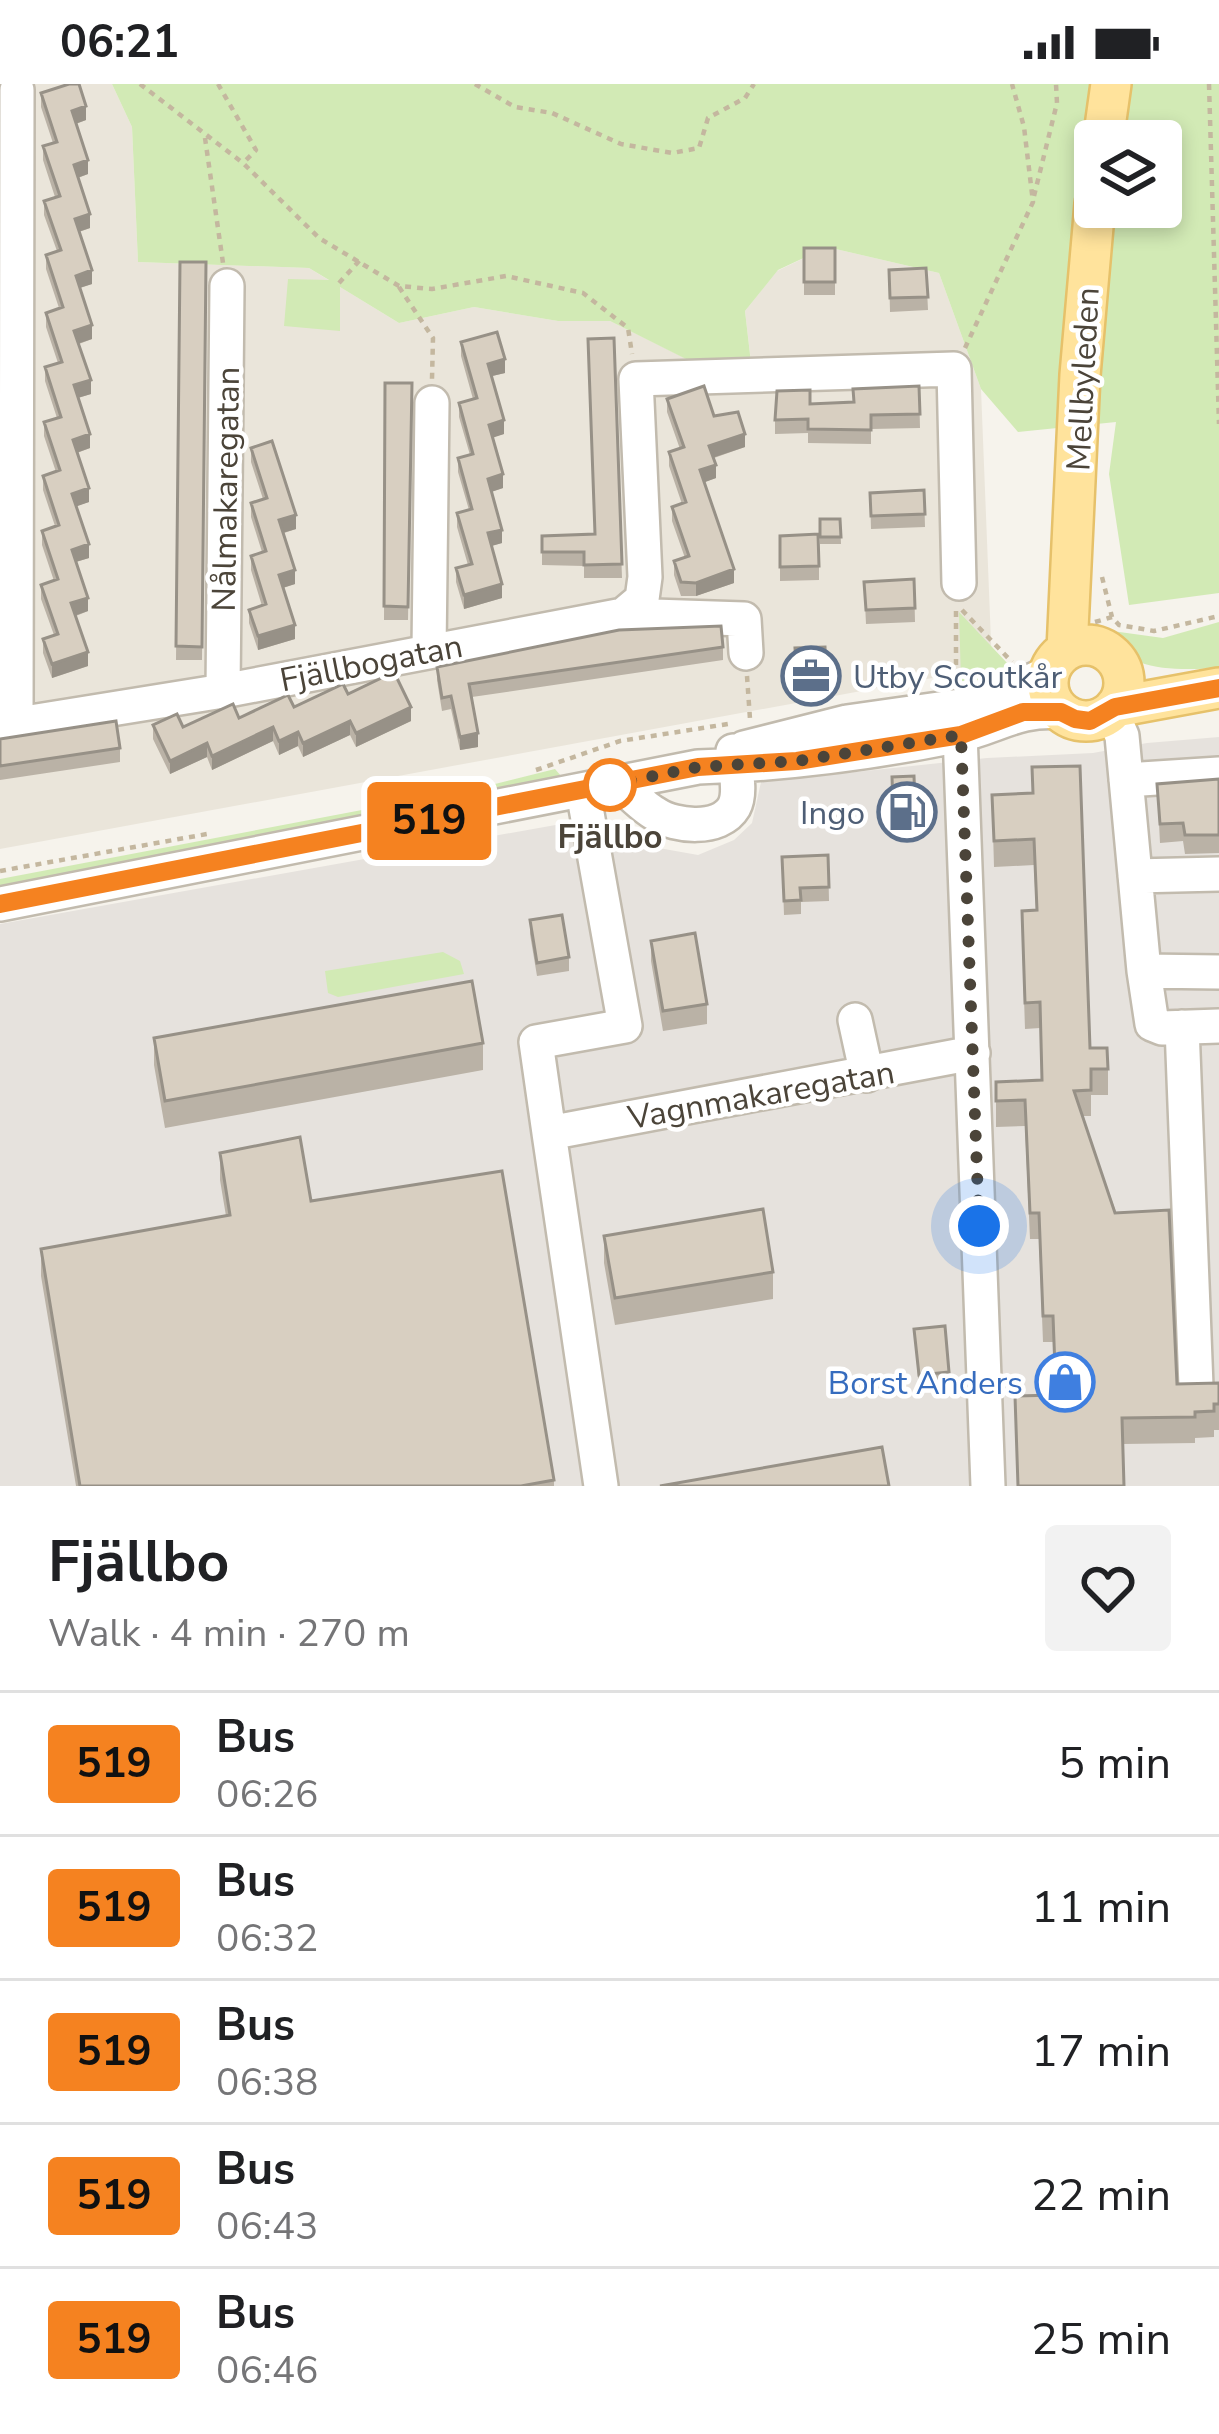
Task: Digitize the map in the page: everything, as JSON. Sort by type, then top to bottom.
[{"type":"main road","points":[[1106,120],[1111,84]]},
{"type":"main road","name":"Mellbyleden","points":[[1083,669],[1074,555],[1080,375],[1093,228]]},
{"type":"main road","points":[[1061,712],[1083,721],[1098,719],[1083,669],[1219,686]]},
{"type":"street","points":[[8,725],[17,90]]},
{"type":"street","name":"Nålmakaregatan","points":[[223,691],[227,286]]},
{"type":"street","points":[[623,615],[642,599],[645,578],[636,379],[954,370],[959,584]]},
{"type":"street","points":[[429,651],[432,403]]},
{"type":"street","name":"Fjällbogatan","points":[[8,725],[223,691],[623,615],[745,636]]},
{"type":"street","points":[[959,710],[1083,669],[1122,736],[1152,1024],[1219,1026]]},
{"type":"street","points":[[959,710],[988,1486]]},
{"type":"street","points":[[0,904],[620,784],[698,767],[732,746],[847,722],[959,710],[1061,712]]},
{"type":"street","points":[[620,784],[658,817],[701,824],[727,814],[734,806],[732,746]]},
{"type":"street","points":[[1126,780],[1219,774]]},
{"type":"street","points":[[583,791],[625,1026],[536,1042],[601,1486]]},
{"type":"street","points":[[1135,876],[1219,874]]},
{"type":"street","points":[[1144,971],[1219,972]]},
{"type":"street","points":[[855,1020],[866,1075]]},
{"type":"street","points":[[1182,1028],[1196,1386]]},
{"type":"street","name":"Vagnmakaregatan","points":[[549,1133],[973,1053]]},
{"type":"path","points":[[140,84],[243,163],[320,238],[399,286],[433,338],[432,403]]},
{"type":"path","points":[[218,84],[256,150],[243,163]]},
{"type":"path","points":[[476,84],[514,107],[551,113],[621,144],[672,153],[699,148],[708,118],[746,98],[754,84]]},
{"type":"path","points":[[1012,84],[1024,127],[1033,202]]},
{"type":"path","points":[[954,370],[1033,202],[1057,103],[1056,84]]},
{"type":"path","points":[[1209,84],[1219,424]]},
{"type":"path","points":[[205,136],[227,286]]},
{"type":"path","points":[[338,283],[360,260]]},
{"type":"path","points":[[399,286],[432,289],[506,277],[583,293],[628,328],[636,379]]},
{"type":"path","points":[[959,710],[956,603],[1083,669],[1112,617],[1119,626],[1154,631],[1219,616]]},
{"type":"path","points":[[533,771],[620,741],[732,746]]},
{"type":"path","points":[[0,872],[223,831]]},
{"type":"shaded area","points":[[0,84],[112,84],[132,127],[138,262],[309,268],[399,323],[474,307],[558,321],[610,321],[691,361],[751,362],[745,311],[777,271],[827,247],[939,273],[981,389],[992,667],[0,849]]},
{"type":"shaded area","points":[[1219,737],[1219,1486],[0,1486],[0,924],[589,819],[615,835],[698,855],[734,840],[752,823],[761,782],[987,758],[1093,753]]},
{"type":"green space","points":[[112,84],[1219,84],[1219,593],[1129,605],[1109,474],[1116,422],[1018,432],[981,389],[939,273],[827,247],[778,270],[745,311],[751,363],[690,361],[610,321],[558,321],[474,307],[399,323],[340,287],[340,331],[284,326],[288,279],[329,280],[309,268],[138,262],[132,127]]},
{"type":"green space","points":[[959,612],[1009,665],[1005,672],[961,681]]},
{"type":"green space","points":[[1219,622],[1219,668],[1139,662],[1113,644],[1105,630],[1163,638]]},
{"type":"green space","points":[[555,769],[561,776],[557,780],[0,891],[0,879],[483,787]]},
{"type":"green space","points":[[443,952],[460,961],[464,974],[338,997],[328,993],[325,971]]},
{"type":"building","points":[[79,84],[86,106],[72,111],[88,160],[74,165],[90,214],[75,219],[92,270],[76,276],[92,325],[74,331],[91,380],[74,385],[90,434],[73,440],[89,488],[72,494],[89,544],[72,550],[88,598],[71,603],[88,652],[52,664],[43,639],[58,634],[41,585],[58,579],[42,531],[59,525],[43,476],[60,470],[44,422],[61,417],[45,367],[62,362],[46,313],[63,307],[46,255],[61,250],[44,201],[60,196],[43,146],[57,142],[41,93]]},
{"type":"building","points":[[804,248],[835,248],[835,282],[804,282]]},
{"type":"building","points":[[180,262],[206,262],[202,647],[176,646]]},
{"type":"building","points":[[926,268],[928,297],[890,298],[889,270]]},
{"type":"building","points":[[497,332],[505,359],[488,364],[504,420],[489,425],[503,474],[488,479],[502,530],[488,533],[502,584],[464,595],[456,568],[472,564],[457,513],[472,509],[458,458],[473,454],[459,403],[477,398],[461,342]]},
{"type":"building","points":[[614,338],[622,564],[584,565],[584,552],[542,552],[542,536],[595,534],[588,339]]},
{"type":"building","points":[[385,383],[412,383],[408,607],[384,606]]},
{"type":"building","points":[[704,386],[714,416],[738,412],[745,434],[709,446],[716,465],[700,470],[734,569],[696,583],[681,582],[674,561],[689,556],[672,507],[686,502],[669,452],[684,447],[667,399]]},
{"type":"building","points":[[919,386],[920,414],[871,415],[871,430],[808,429],[808,419],[775,420],[777,391],[810,390],[810,404],[854,402],[853,389]]},
{"type":"building","points":[[272,441],[296,515],[279,520],[295,570],[279,575],[295,625],[258,636],[249,610],[266,604],[251,556],[266,551],[251,503],[267,498],[251,448]]},
{"type":"building","points":[[924,490],[925,514],[871,516],[870,493]]},
{"type":"building","points":[[820,519],[840,519],[841,537],[820,537]]},
{"type":"building","points":[[818,534],[819,566],[780,567],[780,536]]},
{"type":"building","points":[[914,579],[915,608],[866,610],[864,582]]},
{"type":"building","points":[[721,626],[723,647],[469,684],[478,733],[460,737],[451,696],[442,698],[437,667],[619,630]]},
{"type":"building","points":[[825,647],[826,675],[797,676],[795,648]]},
{"type":"building","points":[[394,672],[411,707],[356,733],[350,721],[303,743],[298,732],[279,741],[273,727],[212,756],[207,743],[170,761],[153,725],[177,714],[183,727],[233,704],[239,718],[288,695],[294,707],[343,684],[348,694]]},
{"type":"building","points":[[116,721],[120,748],[0,766],[0,739]]},
{"type":"building","points":[[1080,766],[1090,1048],[1107,1048],[1108,1069],[1091,1069],[1091,1090],[1074,1091],[1115,1213],[1169,1210],[1177,1384],[1219,1383],[1219,1404],[1214,1404],[1214,1411],[1195,1412],[1195,1417],[1122,1418],[1124,1486],[1018,1486],[1015,1396],[1056,1395],[1053,1316],[1043,1316],[1039,1213],[1030,1213],[1025,1100],[996,1101],[996,1082],[1042,1080],[1040,1002],[1025,1003],[1022,911],[1037,910],[1034,839],[994,841],[992,795],[1033,793],[1032,767]]},
{"type":"building","points":[[914,776],[916,831],[894,832],[892,777]]},
{"type":"building","points":[[1219,779],[1219,835],[1185,835],[1183,823],[1160,824],[1157,784]]},
{"type":"building","points":[[828,855],[829,887],[800,888],[801,900],[784,901],[782,857]]},
{"type":"building","points":[[562,915],[569,957],[537,963],[530,920]]},
{"type":"building","points":[[695,933],[707,1004],[663,1011],[651,941]]},
{"type":"building","points":[[472,981],[483,1043],[165,1101],[154,1038]]},
{"type":"building","points":[[300,1137],[311,1201],[502,1171],[554,1480],[521,1486],[80,1486],[41,1249],[230,1215],[220,1153]]},
{"type":"building","points":[[763,1209],[773,1272],[615,1298],[604,1236]]},
{"type":"building","points":[[945,1326],[949,1372],[919,1375],[914,1329]]},
{"type":"building","points":[[882,1447],[889,1486],[660,1486]]},
{"type":"bus line","name":"519","points":[[0,904],[698,767],[797,761],[961,735],[1004,717],[1040,710],[1090,721],[1115,707],[1219,688]]},
{"type":"place","name":"Utby Scoutkår","points":[[811,676]]},
{"type":"place","name":"Fjällbo","points":[[610,785]]},
{"type":"place","name":"Ingo","points":[[907,812]]},
{"type":"place","name":"Borst Anders","points":[[1065,1382]]},
{"type":"route","points":[[610,785],[698,767],[797,761],[961,735],[979,1226]]}]
